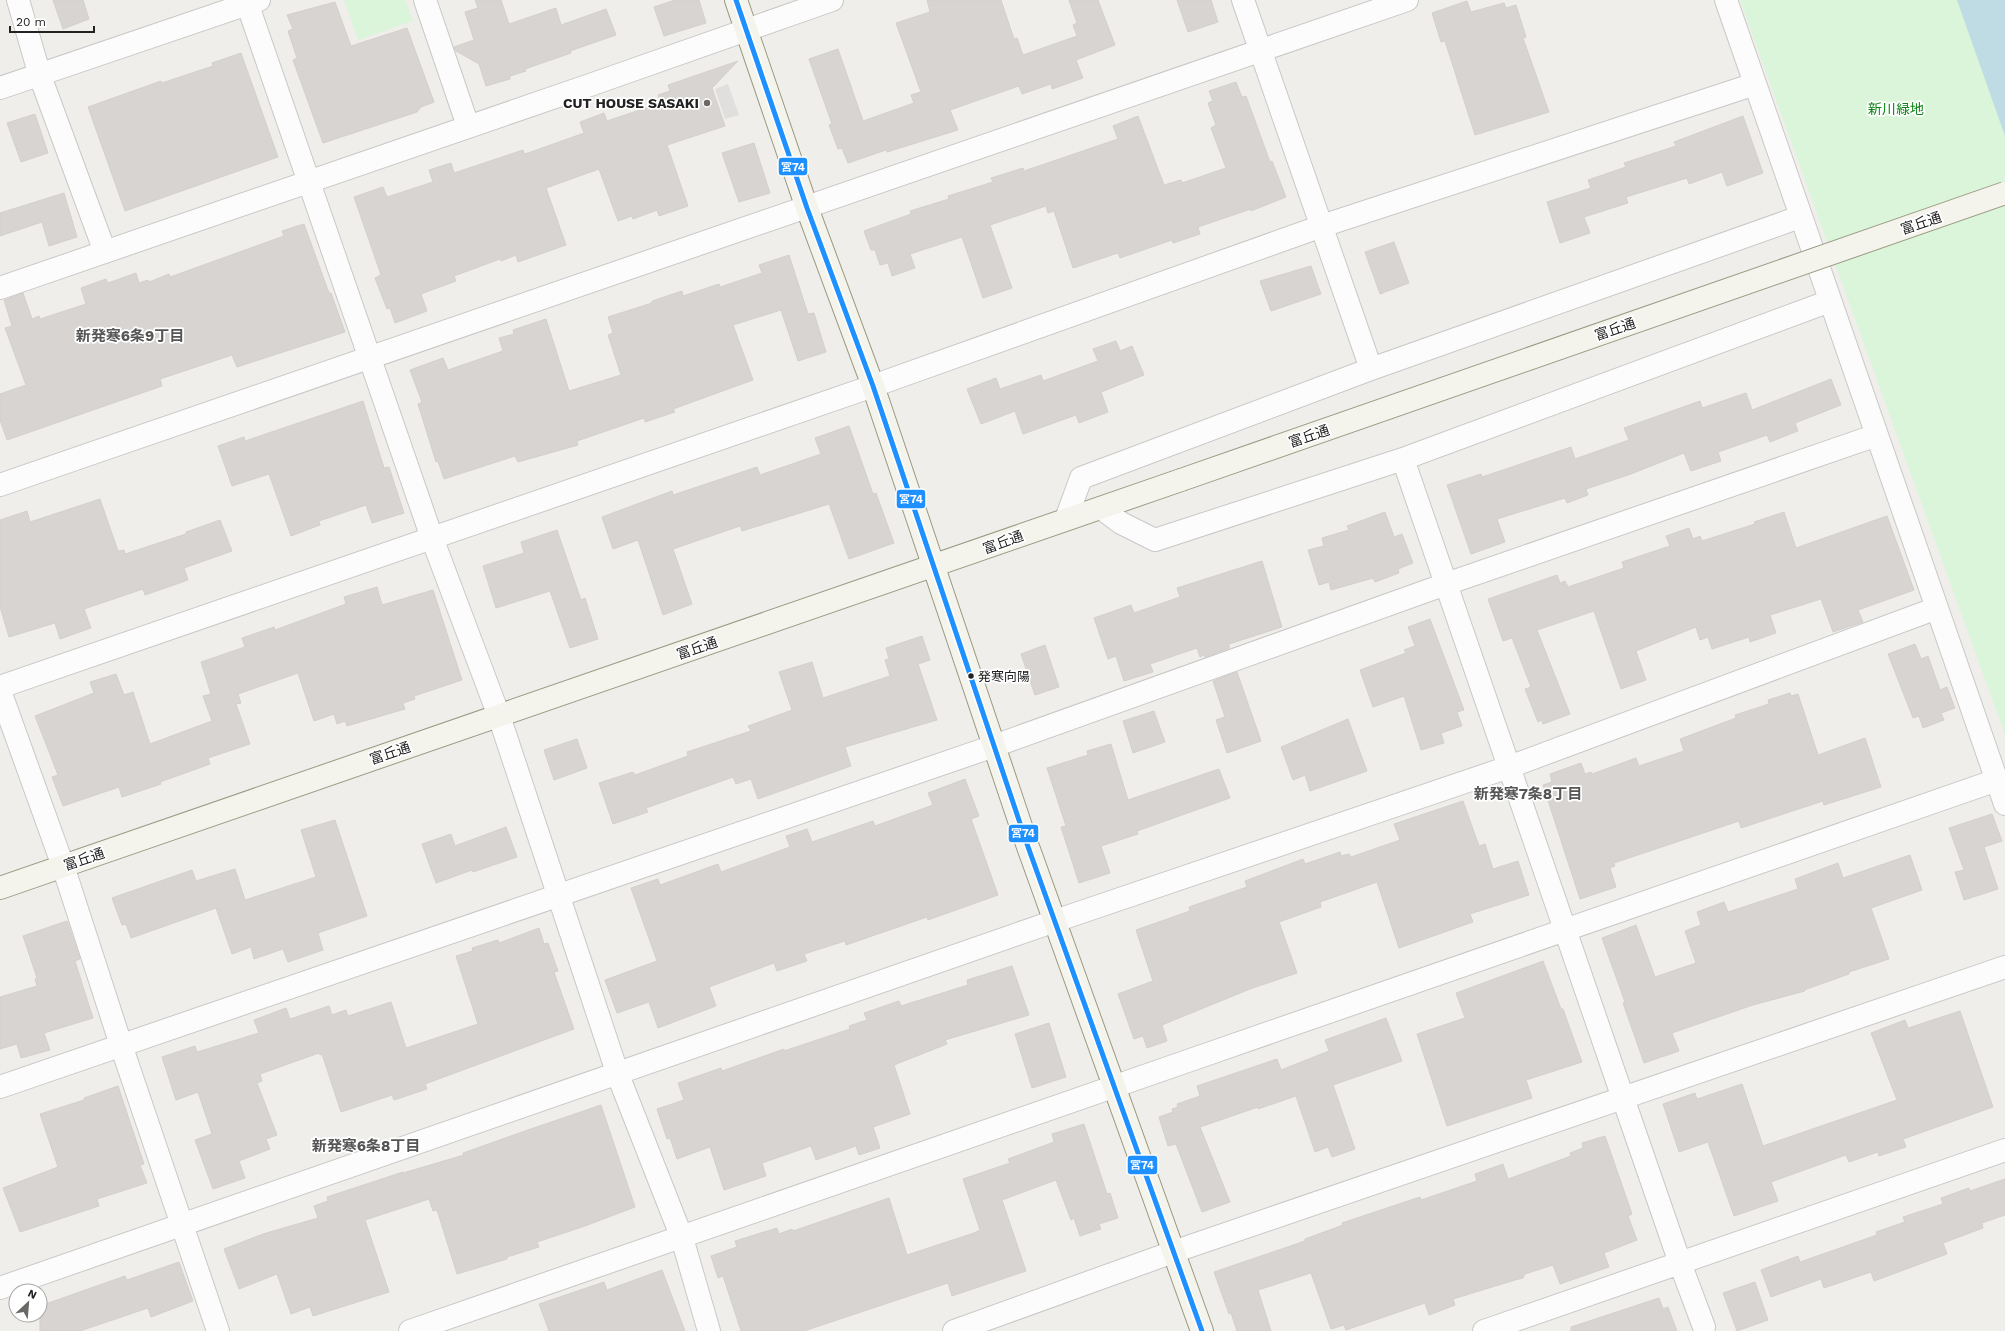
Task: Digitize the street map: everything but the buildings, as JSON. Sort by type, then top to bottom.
[{"type":"street","points":[[18,0],[40,76],[105,252]]},
{"type":"street","points":[[425,0],[468,126]]},
{"type":"street","points":[[736,0],[807,208],[873,386],[994,746],[1055,921],[1202,1331]]},
{"type":"street","points":[[0,288],[468,126],[590,86],[832,0]]},
{"type":"street","points":[[1243,0],[1371,369]]},
{"type":"street","points":[[0,485],[1260,52],[1407,0]]},
{"type":"street","points":[[1726,0],[1800,217],[2005,804]]},
{"type":"street","points":[[0,88],[40,76],[251,1],[308,182],[432,538],[499,716],[618,1075],[682,1238],[709,1331]]},
{"type":"street","points":[[0,687],[873,386],[1322,226],[1755,84]]},
{"type":"street","name":"富丘通","points":[[0,888],[934,566],[2005,194]]},
{"type":"street","points":[[1066,519],[1081,478],[1371,369],[1800,217]]},
{"type":"street","points":[[1100,508],[1121,523],[1155,540],[1403,459],[1830,301]]},
{"type":"street","points":[[0,1087],[557,894],[994,746],[1446,584],[1877,435]]},
{"type":"street","points":[[1403,459],[1680,1263],[1704,1327]]},
{"type":"street","points":[[0,1288],[618,1075],[1055,921],[1509,767],[1937,608]]},
{"type":"street","points":[[0,691],[63,866],[121,1045],[218,1331]]},
{"type":"street","points":[[410,1331],[1115,1088],[1565,929],[1997,780]]},
{"type":"street","points":[[954,1331],[1173,1252],[2005,967]]},
{"type":"street","points":[[1484,1331],[2005,1150]]},
{"type":"green space","points":[[344,0],[405,0],[413,21],[358,40]]},
{"type":"green space","name":"新川緑地","points":[[1740,0],[2005,0],[2005,735]]},
{"type":"shaded area","points":[[728,84],[739,115],[725,119],[715,89]]},
{"type":"water","points":[[1957,0],[2005,0],[2005,136]]},
{"type":"transit line","name":"宮74","points":[[736,0],[807,208],[873,386],[1027,844],[1202,1331]]},
{"type":"place","name":"CUT HOUSE SASAKI","points":[[707,103]]},
{"type":"place","name":"発寒向陽","points":[[971,676]]},
{"type":"district","name":"新発寒6条9丁目","points":[[130,336]]},
{"type":"district","name":"新発寒7条8丁目","points":[[1528,794]]},
{"type":"district","name":"新発寒6条8丁目","points":[[366,1146]]}]
